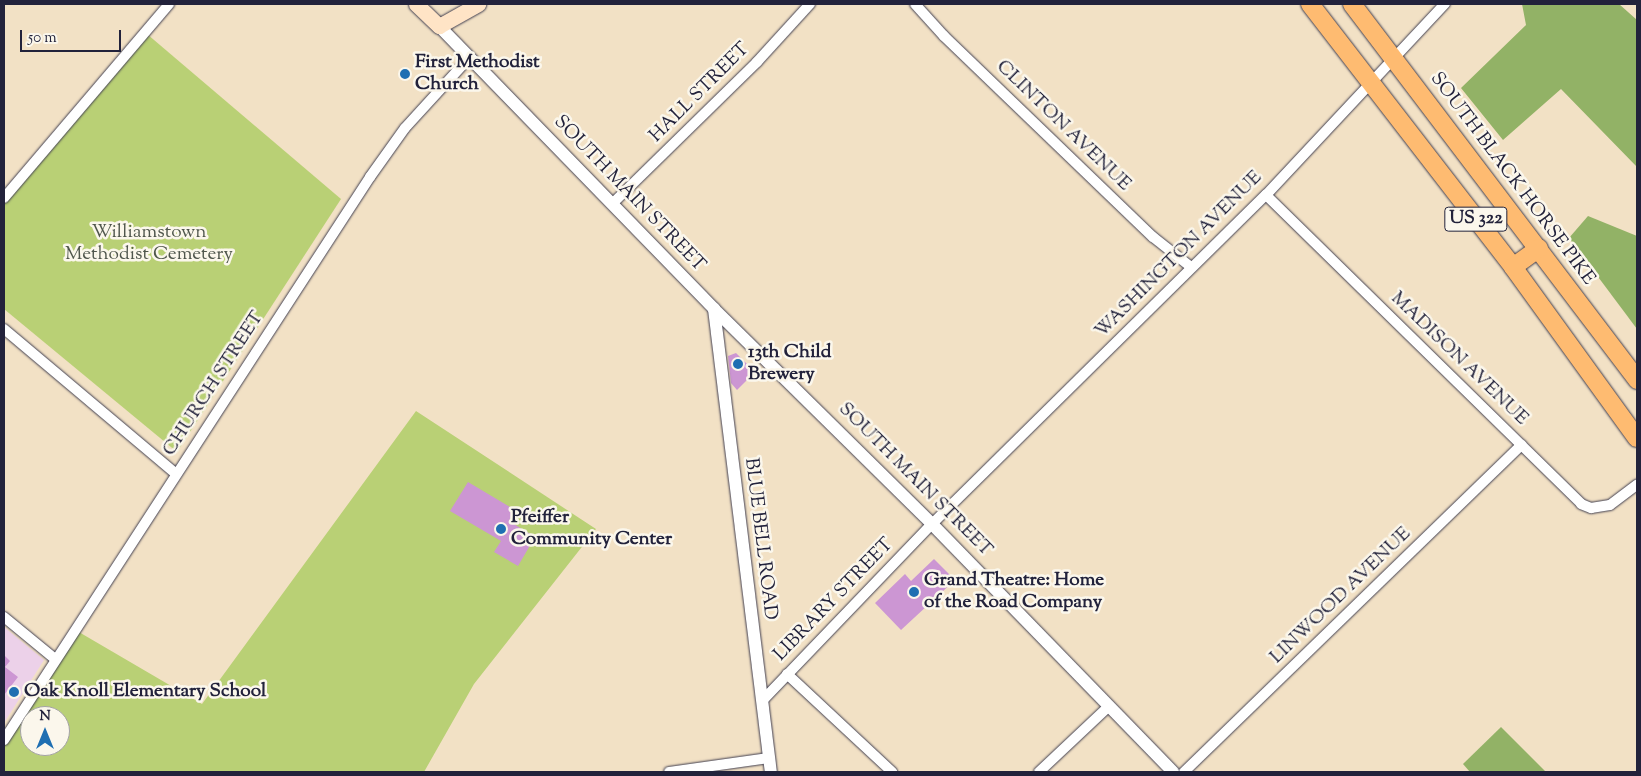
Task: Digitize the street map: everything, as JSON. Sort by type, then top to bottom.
[{"type":"highway","name":"US 322","points":[[1310,4],[1513,267],[1637,438]]},
{"type":"highway","name":"SOUTH BLACK HORSE PIKE","points":[[1352,4],[1539,248],[1637,380]]},
{"type":"highway","points":[[1513,267],[1539,248]]},
{"type":"main road","name":"SOUTH MAIN STREET","points":[[416,4],[439,26]]},
{"type":"main road","points":[[439,26],[478,4]]},
{"type":"street","points":[[4,198],[169,4]]},
{"type":"street","name":"HALL STREET","points":[[612,204],[757,62],[810,4]]},
{"type":"street","name":"CLINTON AVENUE","points":[[915,4],[952,43],[1152,237],[1191,267]]},
{"type":"street","name":"WASHINGTON AVENUE","points":[[932,524],[1266,195],[1369,82],[1445,4]]},
{"type":"street","name":"SOUTH MAIN STREET","points":[[439,26],[468,59],[714,310],[932,524],[1107,708],[1173,772]]},
{"type":"street","name":"CHURCH STREET","points":[[4,740],[389,148],[468,59]]},
{"type":"street","name":"MADISON AVENUE","points":[[1266,195],[1580,504],[1591,508],[1610,505],[1637,485]]},
{"type":"street","name":"BLUE BELL ROAD","points":[[714,310],[771,772]]},
{"type":"street","points":[[4,329],[176,474]]},
{"type":"street","name":"LINWOOD AVENUE","points":[[1184,772],[1522,445]]},
{"type":"street","name":"LIBRARY STREET","points":[[762,701],[932,524]]},
{"type":"street","points":[[4,617],[55,659]]},
{"type":"street","points":[[787,674],[892,772]]},
{"type":"street","points":[[1039,772],[1107,708]]},
{"type":"street","points":[[669,772],[769,758]]},
{"type":"shaded area","name":"Oak Knoll Elementary School","points":[[4,627],[44,660],[4,723]]},
{"type":"green space","points":[[1522,4],[1619,4],[1637,20],[1637,167],[1561,89],[1503,140],[1461,88],[1526,25]]},
{"type":"green space","name":"Williamstown Methodist Cemetery","points":[[147,34],[341,199],[177,452],[4,309],[4,204]]},
{"type":"green space","points":[[1588,216],[1637,236],[1637,329],[1569,238]]},
{"type":"green space","points":[[416,411],[596,529],[474,684],[424,772],[4,772],[4,737],[20,711],[20,756],[70,756],[70,706],[23,706],[72,628],[202,704]]},
{"type":"green space","points":[[1501,727],[1546,772],[1470,772],[1463,764]]},
{"type":"building","name":"13th Child Brewery","points":[[736,353],[755,372],[737,390],[731,383],[728,356]]},
{"type":"building","name":"Pfeiffer Community Center","points":[[468,482],[515,510],[509,521],[535,537],[518,566],[494,552],[501,541],[450,511]]},
{"type":"building","name":"Grand Theatre: Home of the Road Company","points":[[934,559],[955,580],[901,630],[875,603],[905,574],[911,581]]},
{"type":"building","name":"Oak Knoll Elementary School","points":[[4,655],[10,661],[5,667],[18,677],[4,695]]},
{"type":"place","name":"First Methodist Church","points":[[405,74]]},
{"type":"place","name":"13th Child Brewery","points":[[738,364]]},
{"type":"place","name":"Pfeiffer Community Center","points":[[501,529]]},
{"type":"place","name":"Grand Theatre: Home of the Road Company","points":[[914,592]]},
{"type":"place","name":"Oak Knoll Elementary School","points":[[14,692]]}]
